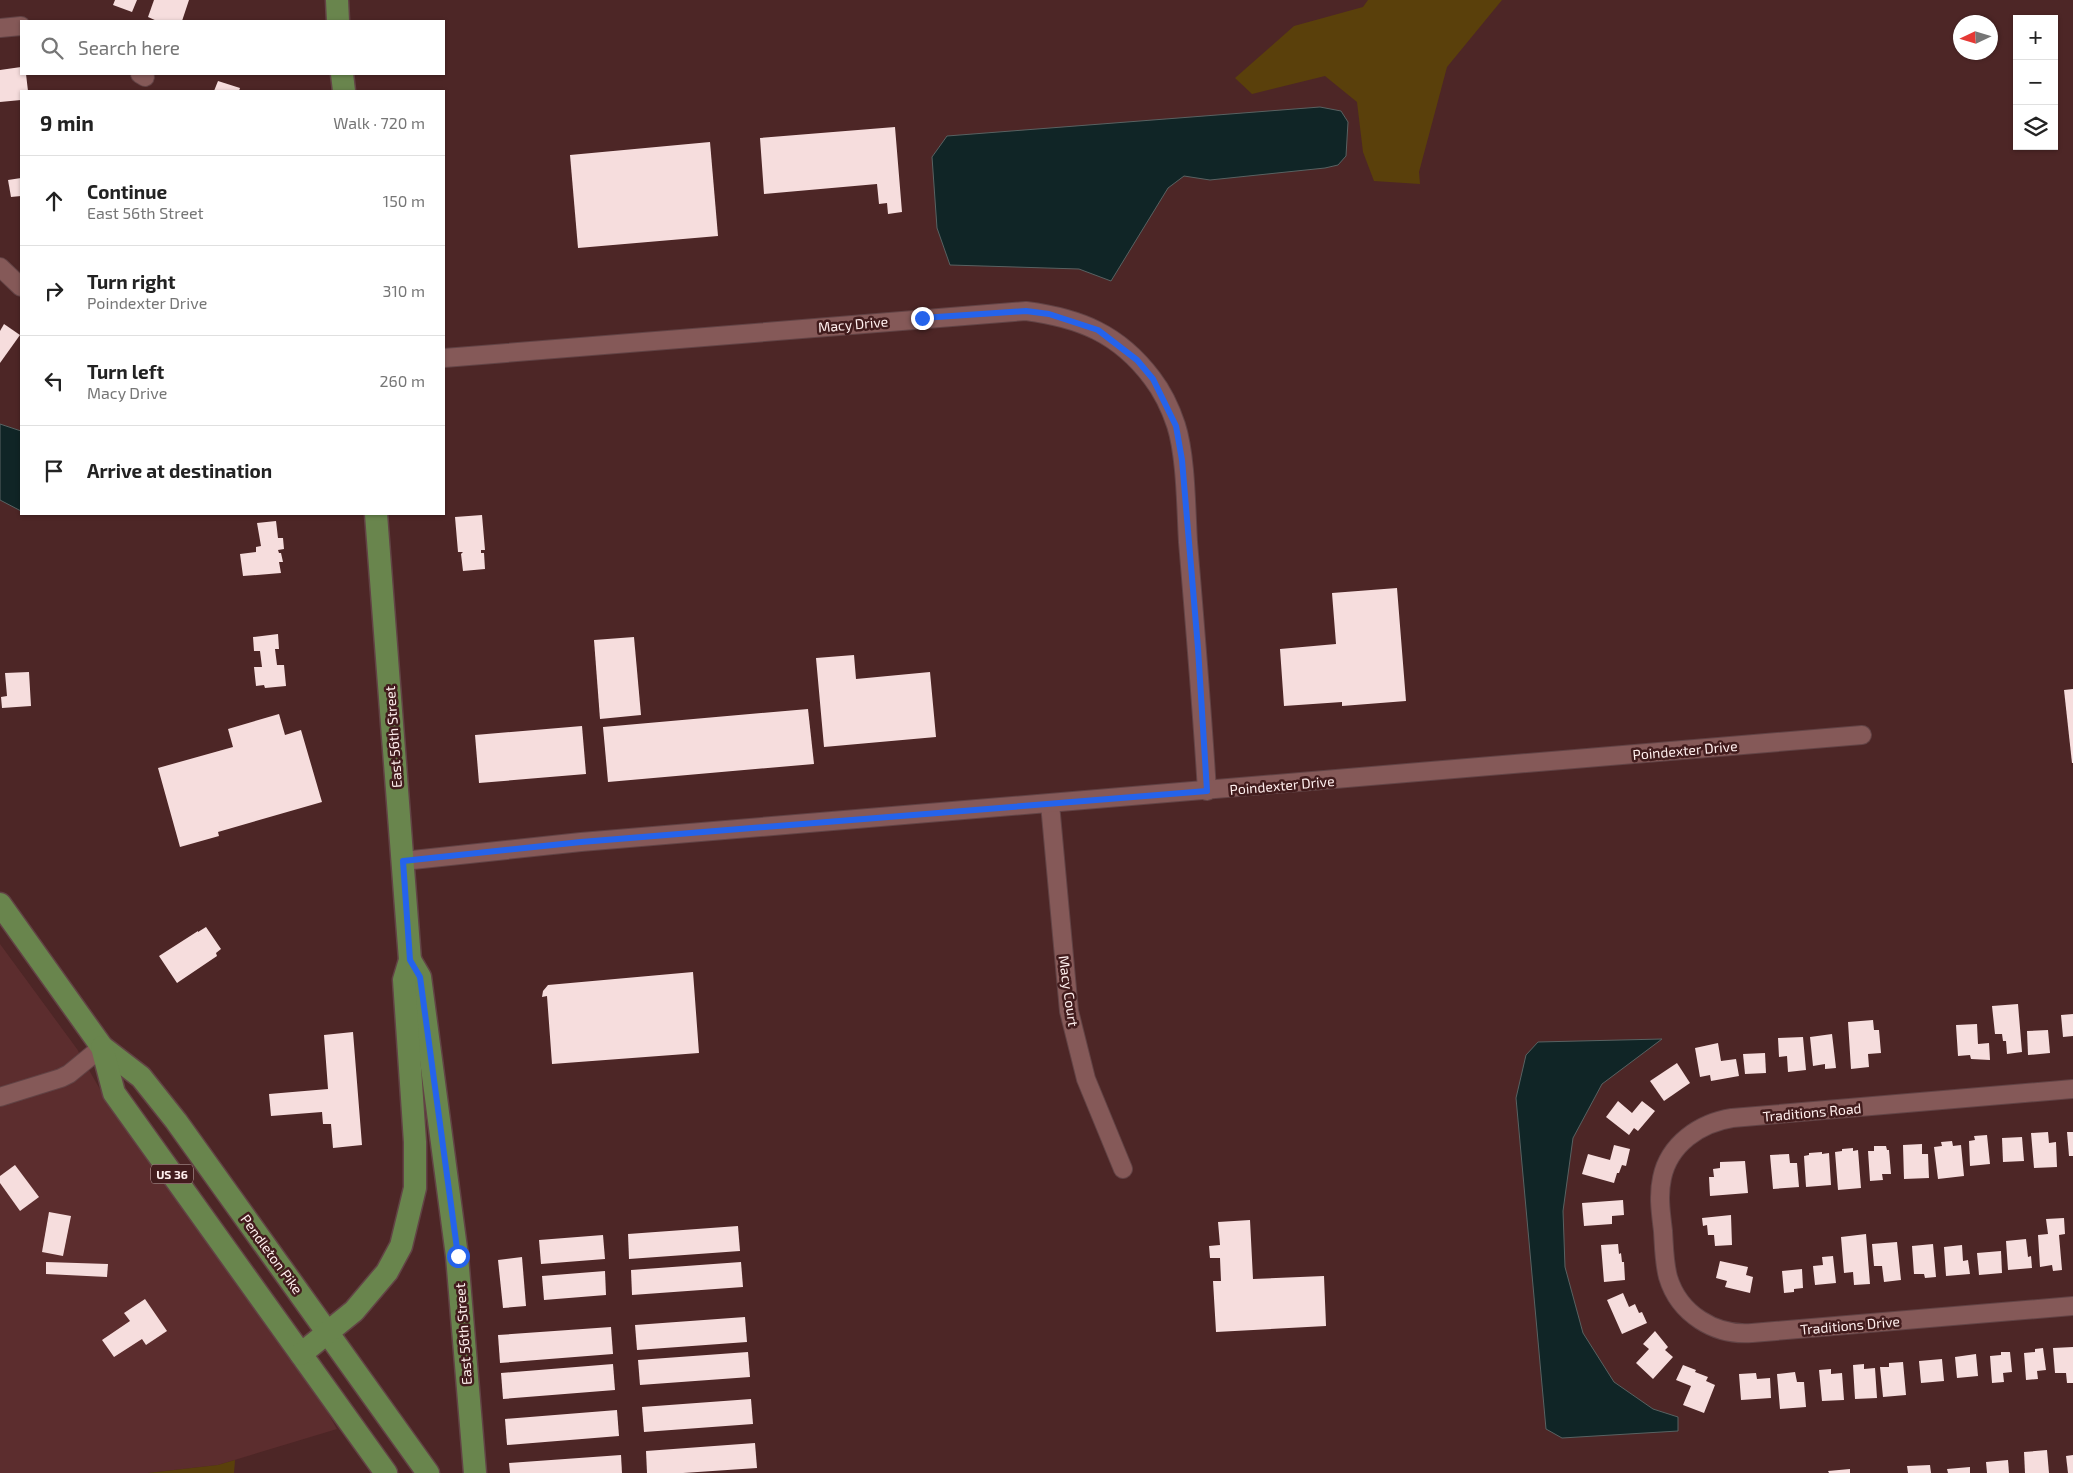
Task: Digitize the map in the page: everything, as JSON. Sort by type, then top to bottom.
[{"type":"main road","points":[[337,0],[338,20]]},
{"type":"main road","points":[[342,75],[344,90]]},
{"type":"main road","name":"East 56th Street","points":[[301,1354],[354,1310],[387,1272],[401,1246],[415,1188],[415,1142],[404,980],[410,960],[376,515]]},
{"type":"main road","name":"Pendleton Pike","points":[[0,904],[102,1047],[141,1077],[170,1113],[428,1473]]},
{"type":"main road","name":"East 56th Street","points":[[410,960],[420,977],[442,1128],[458,1256],[475,1473]]},
{"type":"main road","name":"Pendleton Pike","points":[[102,1047],[114,1093],[386,1473]]},
{"type":"main road","points":[[361,1438],[378,1473]]},
{"type":"street","points":[[0,28],[20,26]]},
{"type":"street","points":[[0,267],[20,286]]},
{"type":"street","name":"Macy Drive","points":[[445,358],[1026,311],[1049,314],[1098,330],[1137,360],[1153,379],[1176,426],[1182,460],[1198,648],[1207,791]]},
{"type":"street","name":"Poindexter Drive","points":[[403,861],[589,842],[1862,735]]},
{"type":"street","name":"Macy Court","points":[[1050,804],[1069,1011],[1086,1078],[1124,1169]]},
{"type":"street","points":[[0,1097],[61,1078],[102,1047]]},
{"type":"street","name":"Traditions Road","points":[[1665,1261],[1660,1196],[1664,1171],[1671,1156],[1686,1138],[1708,1124],[1732,1118],[2073,1090]]},
{"type":"street","name":"Traditions Drive","points":[[1665,1261],[1675,1293],[1690,1312],[1718,1330],[1736,1333],[2073,1306]]},
{"type":"shaded area","points":[[1368,0],[1502,0],[1447,67],[1419,172],[1420,184],[1374,181],[1363,152],[1357,102],[1325,76],[1252,94],[1235,78],[1294,26],[1363,7]]},
{"type":"shaded area","points":[[0,944],[77,1049],[109,1105],[320,1399],[337,1429],[218,1465],[148,1473],[0,1473]]},
{"type":"shaded area","points":[[235,1460],[234,1473],[148,1473],[218,1465]]},
{"type":"water","points":[[1320,107],[1341,111],[1348,122],[1346,156],[1338,165],[1210,180],[1184,176],[1168,188],[1111,281],[1079,269],[950,265],[937,228],[932,157],[947,136]]},
{"type":"water","points":[[0,424],[20,431],[20,510],[0,500]]},
{"type":"water","points":[[1662,1039],[1602,1084],[1573,1138],[1563,1211],[1565,1267],[1583,1333],[1614,1382],[1653,1409],[1678,1417],[1678,1431],[1562,1438],[1546,1429],[1516,1098],[1526,1055],[1538,1042]]},
{"type":"building","points":[[115,0],[137,0],[132,12],[113,5]]},
{"type":"building","points":[[154,0],[189,0],[182,20],[155,20],[148,17]]},
{"type":"building","points":[[20,67],[20,75],[26,75],[28,90],[20,90],[20,100],[0,102],[0,70]]},
{"type":"building","points":[[218,81],[240,88],[239,90],[214,90]]},
{"type":"building","points":[[895,127],[902,212],[888,214],[887,203],[879,204],[877,184],[764,194],[760,138]]},
{"type":"building","points":[[710,142],[718,236],[578,248],[570,155]]},
{"type":"building","points":[[20,178],[20,196],[11,197],[8,180]]},
{"type":"building","points":[[4,324],[20,335],[0,363],[0,331]]},
{"type":"building","points":[[482,515],[485,550],[481,550],[481,553],[484,553],[485,569],[463,571],[461,554],[463,552],[458,552],[455,517]]},
{"type":"building","points":[[276,521],[278,538],[283,538],[284,549],[278,550],[281,553],[283,562],[279,562],[281,573],[243,576],[240,554],[256,552],[256,547],[261,546],[257,523]]},
{"type":"building","points":[[1397,588],[1406,701],[1342,706],[1342,702],[1284,706],[1280,649],[1336,644],[1332,593]]},
{"type":"building","points":[[278,634],[279,649],[275,649],[277,665],[284,665],[286,686],[265,688],[264,685],[256,686],[254,667],[262,667],[260,651],[254,651],[253,637]]},
{"type":"building","points":[[634,637],[641,715],[600,719],[594,640]]},
{"type":"building","points":[[854,655],[856,679],[930,672],[936,737],[824,747],[816,658]]},
{"type":"building","points":[[29,672],[31,706],[2,708],[1,697],[7,696],[5,673]]},
{"type":"building","points":[[2073,689],[2073,763],[2072,763],[2064,690]]},
{"type":"building","points":[[808,709],[814,764],[608,782],[603,727]]},
{"type":"building","points":[[279,714],[285,735],[301,730],[322,802],[218,832],[219,836],[180,847],[158,768],[233,747],[228,729]]},
{"type":"building","points":[[582,726],[586,774],[479,783],[475,735]]},
{"type":"building","points":[[206,927],[221,949],[216,953],[217,956],[177,983],[159,956]]},
{"type":"building","points":[[693,972],[699,1053],[552,1064],[547,996],[542,997],[543,991],[548,985]]},
{"type":"building","points":[[2018,1004],[2022,1052],[2007,1054],[2006,1041],[2003,1041],[2002,1034],[1995,1034],[1992,1006]]},
{"type":"building","points":[[2073,1014],[2073,1036],[2063,1037],[2061,1015]]},
{"type":"building","points":[[1873,1020],[1874,1030],[1879,1030],[1881,1053],[1868,1054],[1869,1067],[1851,1069],[1848,1022]]},
{"type":"building","points":[[1977,1024],[1978,1044],[1989,1043],[1990,1060],[1971,1059],[1970,1055],[1958,1056],[1956,1025]]},
{"type":"building","points":[[2048,1030],[2050,1053],[2028,1055],[2027,1031]]},
{"type":"building","points":[[353,1032],[362,1145],[333,1148],[331,1124],[323,1124],[322,1112],[271,1116],[269,1094],[328,1089],[324,1035]]},
{"type":"building","points":[[1832,1034],[1836,1068],[1825,1069],[1825,1064],[1813,1066],[1810,1037]]},
{"type":"building","points":[[1803,1037],[1806,1070],[1788,1072],[1787,1056],[1779,1057],[1778,1038]]},
{"type":"building","points":[[1718,1043],[1721,1061],[1736,1059],[1739,1076],[1711,1081],[1710,1075],[1700,1077],[1695,1048]]},
{"type":"building","points":[[1765,1053],[1766,1073],[1745,1074],[1743,1054]]},
{"type":"building","points":[[1677,1063],[1690,1083],[1664,1101],[1650,1081]]},
{"type":"building","points":[[1618,1101],[1632,1113],[1642,1101],[1655,1111],[1638,1131],[1634,1128],[1629,1135],[1606,1117]]},
{"type":"building","points":[[2048,1132],[2049,1143],[2056,1142],[2057,1167],[2034,1168],[2031,1133]]},
{"type":"building","points":[[2067,1132],[2073,1132],[2073,1156],[2069,1156]]},
{"type":"building","points":[[1987,1135],[1990,1164],[1970,1166],[1969,1141],[1975,1140],[1974,1136]]},
{"type":"building","points":[[2022,1137],[2024,1161],[2003,1162],[2002,1138]]},
{"type":"building","points":[[1952,1141],[1953,1146],[1961,1145],[1964,1176],[1938,1179],[1934,1147],[1942,1146],[1941,1142]]},
{"type":"building","points":[[1922,1144],[1922,1154],[1928,1154],[1929,1178],[1904,1179],[1903,1145]]},
{"type":"building","points":[[1614,1145],[1630,1149],[1626,1166],[1622,1165],[1614,1183],[1582,1174],[1588,1154],[1610,1160]]},
{"type":"building","points":[[1874,1146],[1886,1146],[1887,1150],[1889,1150],[1891,1174],[1882,1174],[1883,1180],[1870,1181],[1868,1151],[1874,1151]]},
{"type":"building","points":[[1853,1148],[1853,1151],[1858,1150],[1861,1188],[1838,1190],[1835,1152]]},
{"type":"building","points":[[1822,1152],[1822,1154],[1829,1153],[1831,1185],[1806,1187],[1804,1156],[1809,1155],[1809,1153]]},
{"type":"building","points":[[1789,1154],[1790,1163],[1797,1163],[1799,1187],[1773,1189],[1770,1155]]},
{"type":"building","points":[[1745,1161],[1748,1193],[1710,1196],[1709,1177],[1714,1177],[1713,1169],[1720,1168],[1720,1162]]},
{"type":"building","points":[[15,1165],[39,1197],[20,1211],[0,1183],[0,1176]]},
{"type":"building","points":[[1623,1200],[1624,1215],[1612,1216],[1612,1224],[1584,1226],[1582,1203]]},
{"type":"building","points":[[49,1212],[71,1216],[63,1256],[42,1252]]},
{"type":"building","points":[[1731,1215],[1732,1245],[1715,1246],[1714,1235],[1708,1235],[1707,1225],[1703,1226],[1702,1218]]},
{"type":"building","points":[[2064,1218],[2065,1234],[2059,1235],[2062,1270],[2053,1271],[2052,1265],[2040,1267],[2038,1235],[2048,1234],[2046,1219]]},
{"type":"building","points":[[1250,1220],[1253,1279],[1324,1276],[1326,1326],[1216,1332],[1213,1281],[1221,1281],[1220,1258],[1210,1258],[1209,1246],[1220,1245],[1218,1222]]},
{"type":"building","points":[[738,1226],[740,1251],[629,1259],[628,1234]]},
{"type":"building","points":[[1866,1234],[1870,1284],[1854,1285],[1853,1272],[1844,1273],[1841,1237]]},
{"type":"building","points":[[603,1235],[605,1259],[541,1264],[539,1240]]},
{"type":"building","points":[[2026,1239],[2028,1257],[2031,1256],[2032,1268],[2008,1270],[2006,1241]]},
{"type":"building","points":[[1897,1242],[1901,1280],[1884,1282],[1882,1266],[1874,1266],[1872,1244]]},
{"type":"building","points":[[1618,1244],[1619,1254],[1621,1253],[1622,1262],[1624,1262],[1625,1280],[1604,1282],[1601,1245]]},
{"type":"building","points":[[1933,1244],[1936,1277],[1925,1278],[1924,1274],[1914,1274],[1912,1246]]},
{"type":"building","points":[[1962,1245],[1963,1261],[1968,1260],[1970,1274],[1946,1276],[1944,1247]]},
{"type":"building","points":[[2001,1251],[2002,1273],[1979,1275],[1977,1253]]},
{"type":"building","points":[[1833,1256],[1836,1283],[1815,1285],[1813,1266],[1823,1265],[1822,1257]]},
{"type":"building","points":[[522,1257],[526,1306],[503,1308],[498,1260]]},
{"type":"building","points":[[1720,1261],[1748,1267],[1746,1275],[1753,1277],[1750,1293],[1725,1287],[1727,1281],[1716,1278]]},
{"type":"building","points":[[46,1262],[108,1264],[107,1277],[46,1274]]},
{"type":"building","points":[[741,1262],[743,1287],[632,1295],[631,1270]]},
{"type":"building","points":[[1802,1269],[1803,1288],[1794,1289],[1794,1292],[1784,1293],[1782,1271]]},
{"type":"building","points":[[605,1271],[606,1295],[544,1300],[542,1276]]},
{"type":"building","points":[[1623,1293],[1629,1307],[1635,1304],[1639,1313],[1642,1312],[1647,1323],[1622,1334],[1607,1300]]},
{"type":"building","points":[[145,1299],[167,1331],[146,1345],[142,1339],[114,1357],[102,1340],[130,1321],[124,1313]]},
{"type":"building","points":[[745,1317],[747,1342],[637,1350],[635,1325]]},
{"type":"building","points":[[611,1327],[613,1354],[500,1363],[498,1335]]},
{"type":"building","points":[[1655,1331],[1668,1347],[1665,1350],[1673,1357],[1653,1379],[1636,1363],[1649,1349],[1643,1344]]},
{"type":"building","points":[[2073,1347],[2073,1383],[2067,1383],[2066,1373],[2055,1373],[2053,1348]]},
{"type":"building","points":[[2043,1348],[2046,1370],[2037,1371],[2038,1379],[2026,1380],[2024,1353],[2035,1352],[2035,1349]]},
{"type":"building","points":[[748,1352],[750,1377],[640,1385],[638,1360]]},
{"type":"building","points":[[2001,1352],[2010,1352],[2012,1372],[2003,1373],[2004,1382],[1992,1383],[1990,1356],[2001,1355]]},
{"type":"building","points":[[1976,1354],[1978,1376],[1957,1378],[1955,1357]]},
{"type":"building","points":[[1942,1359],[1944,1381],[1921,1383],[1919,1361]]},
{"type":"building","points":[[1903,1362],[1906,1395],[1883,1397],[1880,1367],[1889,1367],[1889,1363]]},
{"type":"building","points":[[613,1364],[615,1390],[503,1399],[501,1373]]},
{"type":"building","points":[[1864,1364],[1864,1369],[1875,1368],[1877,1398],[1855,1399],[1853,1365]]},
{"type":"building","points":[[1683,1365],[1708,1377],[1706,1381],[1715,1385],[1704,1413],[1683,1405],[1691,1386],[1676,1380]]},
{"type":"building","points":[[1831,1369],[1831,1374],[1842,1373],[1844,1400],[1822,1401],[1819,1370]]},
{"type":"building","points":[[1795,1372],[1797,1382],[1804,1382],[1806,1407],[1780,1409],[1777,1374]]},
{"type":"building","points":[[1756,1373],[1757,1379],[1770,1378],[1771,1398],[1741,1400],[1739,1374]]},
{"type":"building","points":[[751,1399],[753,1424],[644,1432],[642,1407]]},
{"type":"building","points":[[617,1410],[619,1436],[507,1445],[505,1419]]},
{"type":"building","points":[[755,1443],[757,1468],[683,1473],[647,1473],[646,1451]]},
{"type":"building","points":[[2047,1450],[2049,1473],[2025,1473],[2024,1452]]},
{"type":"building","points":[[621,1455],[622,1473],[510,1473],[509,1463]]},
{"type":"building","points":[[2073,1455],[2073,1473],[2068,1473],[2066,1456]]},
{"type":"building","points":[[2008,1460],[2009,1473],[1987,1473],[1986,1462]]},
{"type":"building","points":[[1930,1465],[1931,1473],[1908,1473],[1907,1466]]},
{"type":"building","points":[[1970,1467],[1970,1473],[1948,1473],[1947,1469]]},
{"type":"building","points":[[1850,1469],[1850,1473],[1829,1473],[1828,1471]]},
{"type":"route","points":[[458,1256],[420,977],[410,960],[403,861],[581,842],[1207,791],[1198,648],[1182,460],[1176,426],[1153,379],[1137,360],[1119,344],[1098,330],[1079,322],[1049,314],[1026,311],[922,318]]}]
